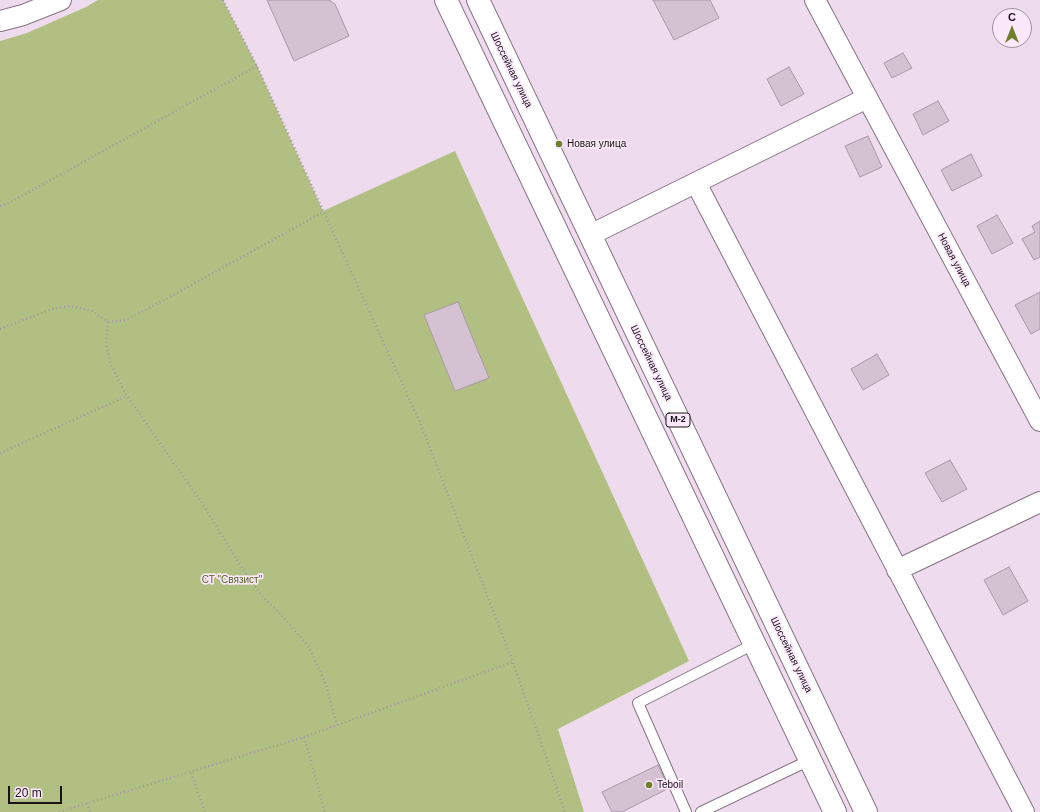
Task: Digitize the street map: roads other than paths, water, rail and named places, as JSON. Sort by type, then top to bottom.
[{"type":"highway","name":"М-2","points":[[446,0],[835,812]]},
{"type":"highway","name":"Шоссейная улица","points":[[478,0],[866,812]]},
{"type":"street","points":[[0,21],[23,15],[61,0]]},
{"type":"street","name":"Новая улица","points":[[815,0],[1040,421]]},
{"type":"street","points":[[590,235],[696,184],[867,98]]},
{"type":"street","points":[[696,184],[1024,812]]},
{"type":"street","points":[[898,570],[1040,502]]},
{"type":"lane","points":[[686,812],[638,703],[754,644]]},
{"type":"lane","points":[[701,812],[810,760]]},
{"type":"place","name":"Новая улица","points":[[559,144]]},
{"type":"place","name":"Teboil","points":[[649,785]]},
{"type":"park label","name":"СТ \"Связист\"","points":[[232,580]]}]
